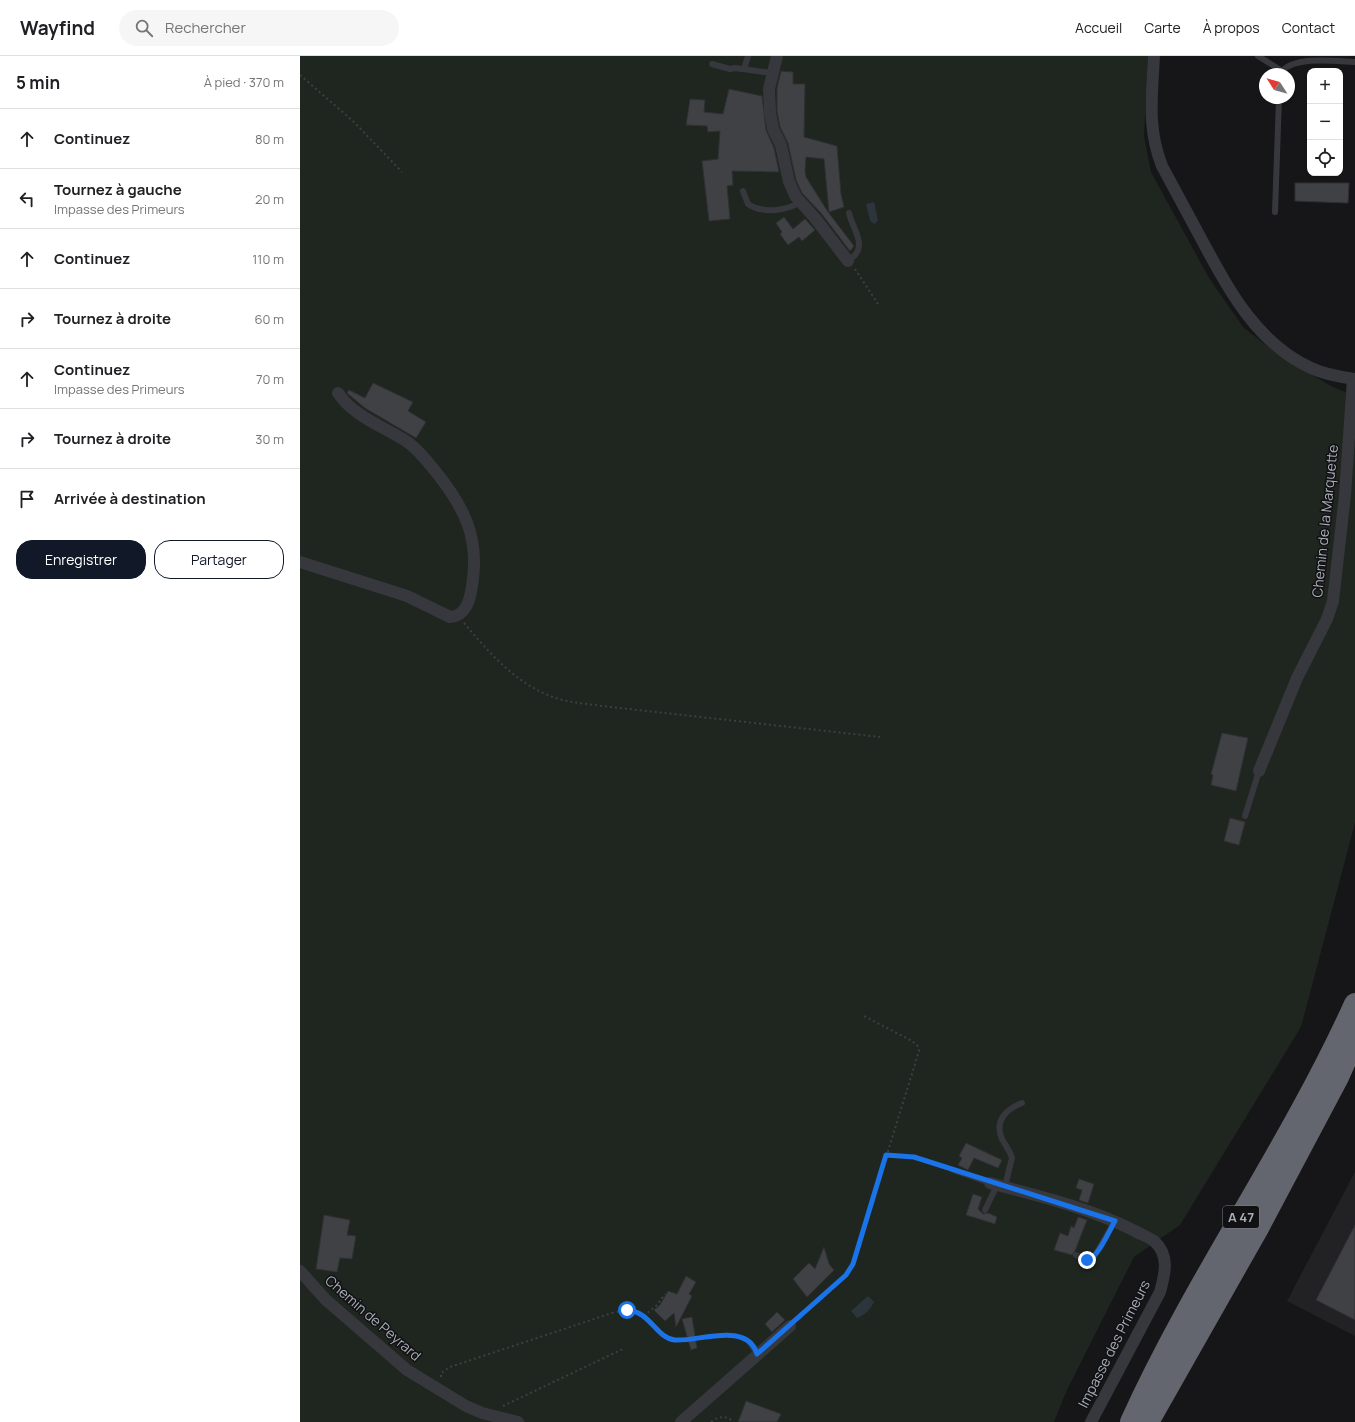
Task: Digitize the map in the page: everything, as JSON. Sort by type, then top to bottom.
[{"type":"highway","name":"A 47","points":[[1130,1422],[1193,1301],[1322,1070],[1355,1004]]},
{"type":"highway","name":"A 47","points":[[1148,1422],[1258,1228],[1338,1077],[1355,1039]]},
{"type":"street","points":[[776,56],[769,89],[770,112],[774,130],[781,145],[783,164],[788,182],[800,202],[815,218],[848,261]]},
{"type":"street","points":[[1154,56],[1151,114],[1155,148],[1162,166],[1241,308],[1264,334],[1287,354],[1311,368],[1340,377],[1354,379]]},
{"type":"street","name":"Chemin de la Marquette","points":[[1259,771],[1297,678],[1326,619],[1333,601],[1345,495],[1354,379]]},
{"type":"street","points":[[300,562],[406,596],[450,617],[458,616],[464,611],[468,603],[472,586],[474,561],[472,537],[467,520],[447,486],[416,449],[363,416],[344,401],[338,393]]},
{"type":"street","name":"Impasse des Primeurs","points":[[997,1185],[1031,1193],[1115,1221],[1154,1241],[1164,1256],[1166,1272],[1160,1292],[1091,1422]]},
{"type":"street","name":"Chemin de Peyrard","points":[[300,1271],[326,1300],[407,1370],[476,1411],[518,1422]]},
{"type":"street","points":[[681,1422],[790,1326]]},
{"type":"lane","points":[[744,69],[748,56]]},
{"type":"lane","points":[[1258,56],[1275,68]]},
{"type":"lane","points":[[1334,56],[1338,62]]},
{"type":"lane","points":[[1285,68],[1287,65],[1304,60],[1355,62]]},
{"type":"lane","points":[[712,64],[730,69],[744,69],[772,73]]},
{"type":"lane","points":[[1275,212],[1279,104]]},
{"type":"lane","points":[[742,191],[748,204],[758,208],[788,209],[800,202]]},
{"type":"lane","points":[[848,261],[857,254],[860,245],[849,213]]},
{"type":"lane","points":[[1245,816],[1259,771]]},
{"type":"lane","points":[[985,1210],[1012,1158],[1002,1138],[999,1127],[1007,1110],[1022,1103]]},
{"type":"lane","points":[[953,1170],[997,1185]]},
{"type":"lane","points":[[1076,1255],[1087,1260],[1094,1257],[1115,1221]]},
{"type":"lane","points":[[750,1343],[757,1354]]},
{"type":"path","points":[[300,75],[354,122],[402,172]]},
{"type":"path","points":[[848,261],[864,280],[878,304]]},
{"type":"path","points":[[458,616],[484,647],[511,672],[529,686],[559,699],[602,706],[880,737]]},
{"type":"path","points":[[790,1326],[846,1275],[853,1264],[918,1051],[917,1045],[912,1041],[862,1015]]},
{"type":"path","points":[[886,1155],[914,1157],[953,1170]]},
{"type":"path","points":[[644,1316],[657,1305],[665,1294]]},
{"type":"path","points":[[444,1382],[440,1375],[450,1367],[612,1312],[633,1310],[644,1316],[670,1338],[677,1340],[714,1335],[744,1339],[750,1343]]},
{"type":"path","points":[[503,1406],[625,1348]]},
{"type":"path","points":[[711,1422],[723,1417],[729,1418],[734,1422]]},
{"type":"shaded area","points":[[300,56],[1148,56],[1144,136],[1151,172],[1209,278],[1243,327],[1276,353],[1331,386],[1355,396],[1355,823],[1301,1027],[1180,1225],[1134,1257],[1066,1392],[1054,1422],[300,1422]]},
{"type":"shaded area","points":[[874,202],[878,220],[875,224],[870,221],[866,204]]},
{"type":"shaded area","points":[[1355,1172],[1355,1336],[1287,1301]]},
{"type":"shaded area","points":[[868,1296],[874,1302],[867,1312],[857,1318],[851,1311]]},
{"type":"building","points":[[781,71],[793,72],[793,84],[805,84],[804,137],[837,146],[841,194],[844,207],[829,212],[824,159],[806,157],[805,171],[806,177],[828,212],[854,246],[850,251],[821,213],[802,193],[796,180],[788,143],[780,127],[777,111],[777,88]]},
{"type":"building","points":[[729,89],[762,96],[766,130],[774,148],[779,172],[732,171],[733,185],[727,186],[730,219],[709,221],[702,161],[718,159],[720,131],[708,132],[707,126],[686,125],[690,99],[705,100],[704,112],[723,114]]},
{"type":"building","points":[[1295,183],[1349,183],[1348,203],[1295,201]]},
{"type":"building","points":[[784,217],[793,229],[805,219],[815,230],[802,241],[799,237],[788,245],[780,234],[782,232],[776,223]]},
{"type":"building","points":[[373,383],[413,402],[408,411],[426,422],[416,438],[365,408],[347,393],[349,390],[365,398]]},
{"type":"building","points":[[1222,733],[1248,738],[1236,791],[1211,785],[1213,775],[1211,774]]},
{"type":"building","points":[[1230,818],[1245,822],[1239,845],[1224,841]]},
{"type":"building","points":[[966,1143],[1002,1160],[998,1168],[974,1158],[968,1170],[958,1165],[962,1158],[959,1156]]},
{"type":"building","points":[[1079,1179],[1094,1184],[1088,1203],[1079,1200],[1082,1190],[1076,1188]]},
{"type":"building","points":[[973,1194],[982,1197],[978,1209],[983,1214],[988,1213],[997,1217],[995,1224],[966,1215]]},
{"type":"building","points":[[324,1215],[350,1220],[347,1235],[356,1236],[352,1259],[340,1258],[337,1272],[316,1269]]},
{"type":"building","points":[[1078,1217],[1087,1220],[1075,1251],[1072,1255],[1054,1250],[1060,1233],[1068,1236],[1071,1226],[1074,1228]]},
{"type":"building","points":[[1355,1225],[1355,1320],[1316,1300]]},
{"type":"building","points":[[824,1247],[829,1264],[834,1270],[807,1297],[793,1279],[809,1263],[815,1269]]},
{"type":"building","points":[[686,1276],[696,1282],[689,1294],[692,1296],[676,1327],[674,1313],[665,1321],[654,1310],[660,1305],[668,1291],[677,1294]]},
{"type":"building","points":[[777,1312],[785,1320],[772,1332],[765,1324]]},
{"type":"building","points":[[692,1317],[697,1348],[691,1350],[682,1319]]},
{"type":"building","points":[[746,1401],[781,1414],[777,1422],[738,1422]]},
{"type":"route","points":[[627,1310],[639,1312],[664,1335],[670,1338],[677,1340],[714,1335],[737,1337],[744,1339],[752,1345],[757,1354],[846,1275],[853,1264],[886,1155],[914,1157],[1115,1221],[1094,1257],[1087,1260]]}]
